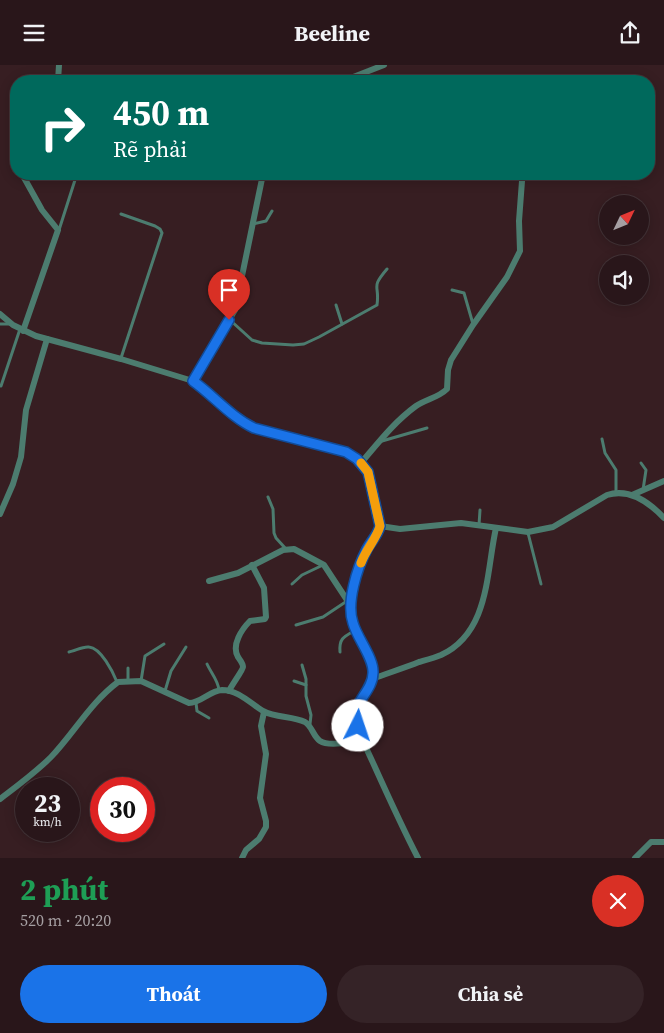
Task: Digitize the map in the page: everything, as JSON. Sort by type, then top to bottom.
[{"type":"street","points":[[358,75],[383,65]]},
{"type":"street","points":[[22,330],[58,230],[42,210],[25,180]]},
{"type":"street","points":[[193,381],[235,310],[262,180]]},
{"type":"street","points":[[361,463],[391,427],[416,406],[440,395],[447,389],[449,365],[473,325],[507,277],[520,251],[519,221],[522,181]]},
{"type":"street","points":[[0,314],[22,330],[47,339],[193,381],[242,422],[254,428],[346,452],[361,463],[368,472],[380,526],[367,548],[350,599],[350,611],[355,631],[374,673],[357,708],[358,726],[399,822],[418,858]]},
{"type":"street","points":[[0,514],[13,484],[21,457],[26,411],[47,339]]},
{"type":"street","points":[[632,495],[664,481]]},
{"type":"street","points":[[380,526],[400,529],[446,523],[462,523],[528,532],[552,527],[607,495],[616,492],[632,495],[651,505],[664,518]]},
{"type":"street","points":[[372,679],[441,655],[460,642],[470,631],[476,621],[482,602],[489,574],[491,547],[496,528]]},
{"type":"street","points":[[209,581],[238,573],[286,549],[294,549],[324,565],[350,599]]},
{"type":"street","points":[[228,691],[243,668],[235,651],[241,633],[250,621],[265,619],[266,617],[264,588],[252,565]]},
{"type":"street","points":[[0,799],[51,757],[87,711],[118,682],[141,681],[189,703],[196,702],[219,690],[228,691],[238,694],[264,712],[302,720],[310,725],[318,740],[323,742],[346,743],[363,739]]},
{"type":"street","points":[[242,858],[246,850],[259,839],[266,827],[260,798],[266,754],[261,726],[264,712]]},
{"type":"street","points":[[635,858],[651,842],[664,842]]},
{"type":"lane","points":[[58,230],[75,180]]},
{"type":"lane","points":[[252,224],[266,221],[272,211]]},
{"type":"lane","points":[[121,214],[155,226],[162,233],[121,359]]},
{"type":"lane","points":[[229,320],[252,340],[262,343],[304,344],[377,305],[377,281],[387,269]]},
{"type":"lane","points":[[452,290],[464,293],[473,325]]},
{"type":"lane","points":[[336,305],[342,324]]},
{"type":"lane","points":[[0,324],[11,323]]},
{"type":"lane","points":[[0,385],[22,330]]},
{"type":"lane","points":[[379,441],[428,428]]},
{"type":"lane","points":[[602,439],[605,453],[616,470],[616,492]]},
{"type":"lane","points":[[641,463],[646,470],[642,491]]},
{"type":"lane","points":[[268,497],[273,509],[276,538],[286,549]]},
{"type":"lane","points":[[479,525],[480,510]]},
{"type":"lane","points":[[528,532],[541,584]]},
{"type":"lane","points":[[292,584],[302,575],[324,565]]},
{"type":"lane","points":[[296,625],[323,617],[350,599]]},
{"type":"lane","points":[[340,653],[339,644],[342,639],[355,631]]},
{"type":"lane","points":[[141,681],[145,656],[164,644]]},
{"type":"lane","points":[[69,653],[87,647],[94,649],[110,665],[118,682]]},
{"type":"lane","points":[[165,692],[168,679],[186,647]]},
{"type":"lane","points":[[207,664],[218,684],[219,690]]},
{"type":"lane","points":[[302,665],[311,715],[310,725]]},
{"type":"lane","points":[[128,668],[128,681]]},
{"type":"lane","points":[[294,681],[306,685]]},
{"type":"lane","points":[[196,702],[197,711],[209,718]]},
{"type":"slow traffic","points":[[361,463],[368,472],[380,526],[367,548],[361,563]]},
{"type":"route","points":[[229,320],[193,381],[242,422],[254,428],[346,452],[357,459],[368,472],[380,526],[363,558],[350,605],[355,631],[373,667],[374,673],[370,685],[357,708],[358,726]]}]
